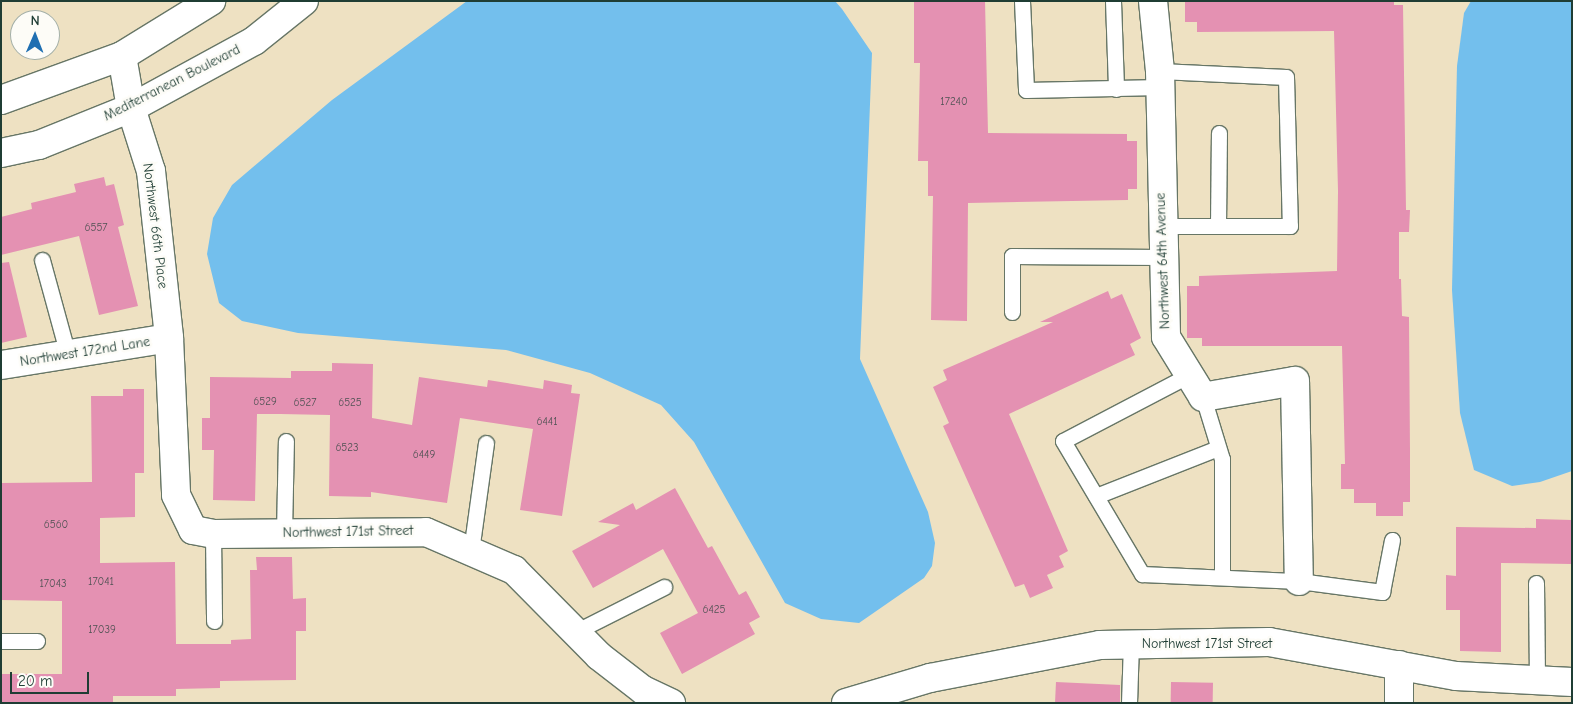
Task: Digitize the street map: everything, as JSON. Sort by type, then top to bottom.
[{"type":"street","points":[[1,100],[122,56],[211,1]]},
{"type":"street","name":"Mediterranean Boulevard","points":[[1,153],[39,145],[131,108],[254,41],[304,1]]},
{"type":"street","name":"Northwest 64th Avenue","points":[[1153,1],[1160,79],[1161,226],[1166,337],[1196,386]]},
{"type":"street","name":"Northwest 66th Place","points":[[122,56],[131,108],[151,171],[169,338]]},
{"type":"street","name":"Northwest 172nd Lane","points":[[1,365],[169,338]]},
{"type":"street","name":"Northwest 171st Street","points":[[169,338],[176,495],[193,530],[213,534],[426,532],[514,570],[599,656],[643,690],[671,703]]},
{"type":"street","points":[[1196,386],[1295,381],[1299,581]]},
{"type":"street","name":"Northwest 171st Street","points":[[846,703],[874,699],[930,678],[1100,645],[1131,644],[1269,642],[1456,676],[1572,682]]},
{"type":"street","points":[[1399,665],[1399,703]]},
{"type":"lane","points":[[1022,1],[1026,90],[1116,89],[1160,79],[1286,77],[1290,226],[1161,226]]},
{"type":"lane","points":[[1113,1],[1116,89]]},
{"type":"lane","points":[[1218,226],[1220,133]]},
{"type":"lane","points":[[1012,312],[1012,256],[1162,257]]},
{"type":"lane","points":[[42,260],[68,355]]},
{"type":"lane","points":[[1222,577],[1222,459],[1196,386],[1063,441],[1142,574],[1299,581],[1382,592],[1392,540]]},
{"type":"lane","points":[[284,533],[286,441]]},
{"type":"lane","points":[[471,552],[486,443]]},
{"type":"lane","points":[[1096,496],[1218,448]]},
{"type":"lane","points":[[213,534],[214,621]]},
{"type":"lane","points":[[1536,583],[1536,681]]},
{"type":"lane","points":[[575,632],[664,587]]},
{"type":"lane","points":[[1,641],[37,641]]},
{"type":"lane","points":[[1129,703],[1131,644]]},
{"type":"water","points":[[467,1],[835,1],[842,9],[872,53],[860,359],[928,512],[935,543],[932,566],[924,578],[859,623],[821,619],[785,603],[694,442],[661,405],[590,373],[506,350],[298,333],[242,321],[219,303],[207,254],[213,218],[232,185],[332,100]]},
{"type":"water","points":[[1471,1],[1572,1],[1572,471],[1540,482],[1512,486],[1474,470],[1460,413],[1452,290],[1457,66],[1464,13]]},
{"type":"building","points":[[914,1],[985,1],[988,133],[1127,134],[1127,141],[1137,141],[1137,189],[1128,189],[1128,200],[968,203],[967,321],[931,320],[933,196],[928,196],[928,161],[918,161],[920,63],[914,63]]},
{"type":"building","points":[[1185,1],[1394,1],[1394,5],[1403,5],[1406,210],[1410,210],[1409,232],[1399,232],[1399,279],[1401,279],[1402,316],[1409,317],[1410,502],[1403,502],[1403,516],[1376,516],[1376,503],[1354,503],[1354,489],[1341,489],[1341,464],[1345,464],[1342,346],[1202,346],[1202,338],[1187,338],[1187,286],[1199,286],[1199,276],[1337,271],[1338,191],[1334,31],[1197,32],[1197,22],[1185,22]]},
{"type":"building","points":[[104,177],[106,186],[114,184],[124,225],[118,227],[138,306],[99,315],[79,236],[1,255],[1,217],[32,209],[31,203],[76,192],[74,184]]},
{"type":"building","points":[[9,262],[27,337],[1,343],[1,263]]},
{"type":"building","points":[[1108,291],[1111,299],[1122,294],[1141,338],[1130,344],[1135,355],[1009,414],[1068,551],[1059,556],[1064,567],[1047,575],[1053,588],[1030,598],[1024,584],[1015,587],[943,426],[949,423],[933,387],[947,380],[943,370],[1053,322],[1040,322]]},
{"type":"building","points":[[332,363],[373,364],[372,418],[412,425],[419,377],[487,387],[488,380],[543,389],[544,380],[572,385],[571,393],[580,394],[562,516],[520,510],[533,429],[460,418],[447,503],[371,492],[371,497],[329,496],[330,415],[280,414],[257,414],[255,501],[213,500],[214,450],[202,450],[202,418],[210,418],[210,377],[291,378],[291,371],[332,371]]},
{"type":"building","points":[[123,389],[144,389],[144,473],[135,473],[135,517],[100,518],[100,563],[175,562],[176,644],[231,644],[231,640],[251,639],[250,570],[257,570],[256,557],[292,557],[293,599],[306,598],[306,631],[296,631],[296,680],[220,681],[220,688],[176,689],[176,696],[113,696],[113,703],[1,703],[1,674],[62,674],[62,601],[1,600],[1,483],[92,482],[91,396],[123,396]]},
{"type":"building","points":[[675,488],[708,548],[712,546],[739,595],[746,591],[760,617],[749,623],[755,634],[682,674],[660,633],[698,613],[663,549],[593,588],[572,551],[620,525],[598,522],[633,503],[636,510]]},
{"type":"building","points":[[1536,519],[1572,520],[1572,564],[1501,563],[1501,652],[1460,651],[1460,610],[1446,610],[1446,575],[1456,576],[1456,527],[1536,528]]},
{"type":"building","points":[[1056,682],[1120,685],[1120,703],[1055,703]]},
{"type":"building","points":[[1171,682],[1213,683],[1213,703],[1171,703]]}]
